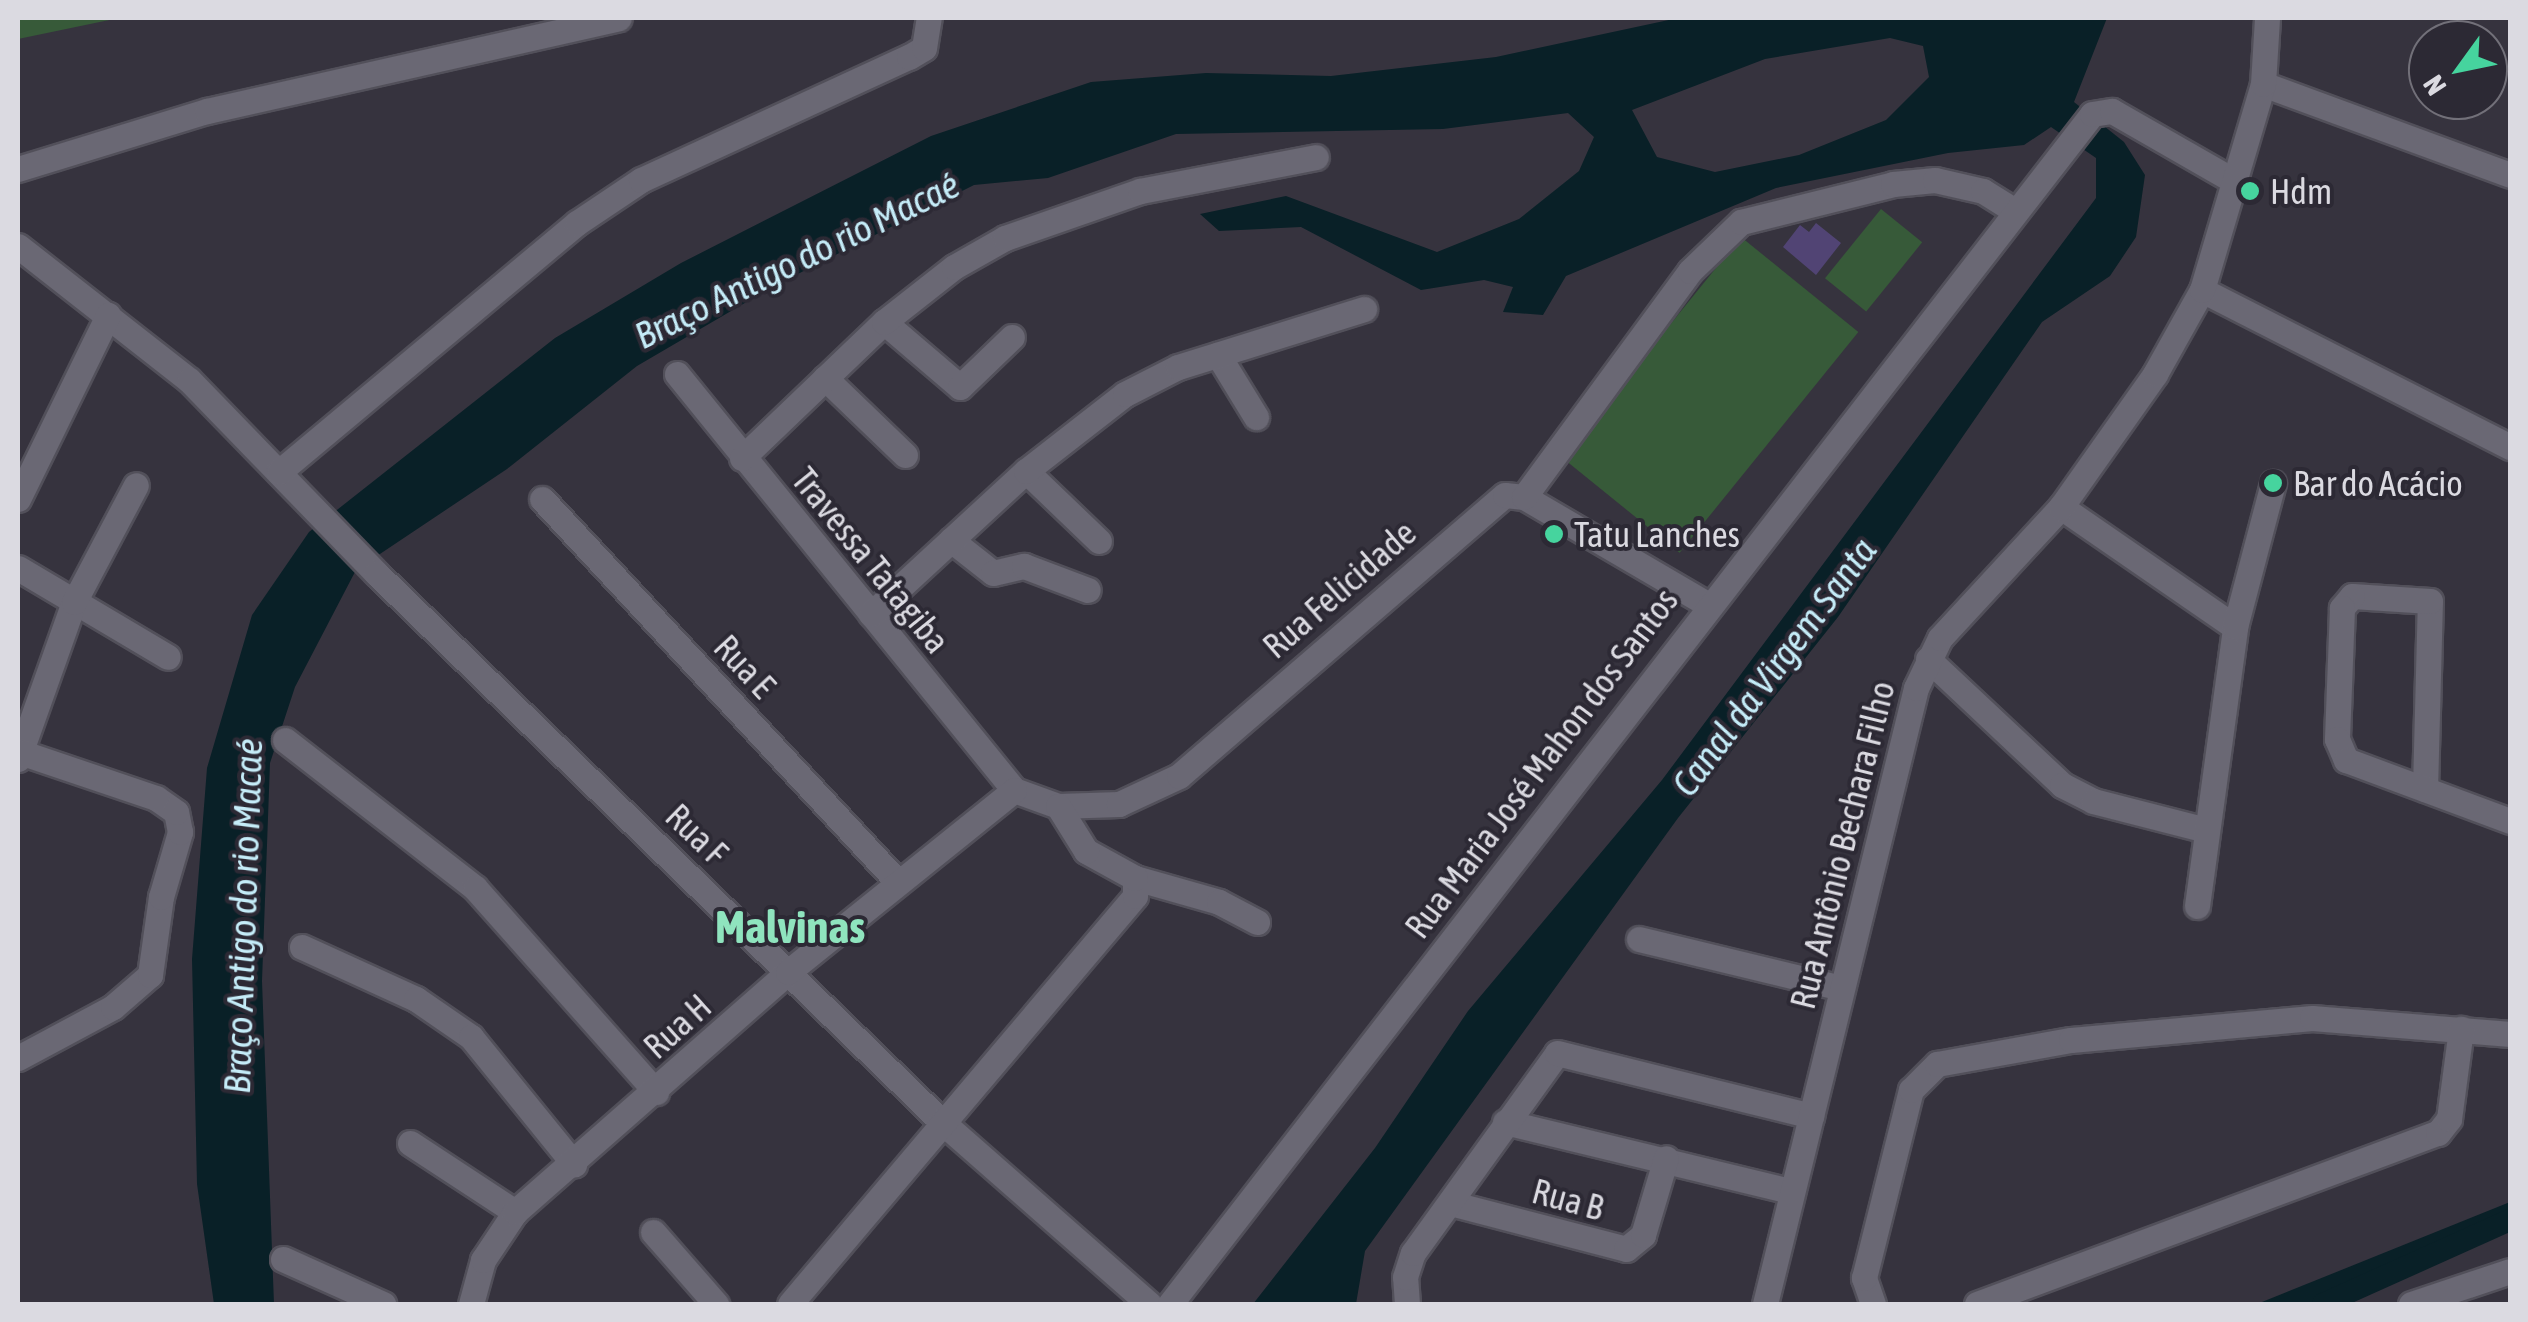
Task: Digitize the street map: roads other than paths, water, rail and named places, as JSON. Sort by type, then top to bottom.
[{"type":"street","points":[[18,170],[207,111],[619,18]]},
{"type":"street","points":[[279,472],[577,223],[641,180],[910,57],[924,48],[930,18]]},
{"type":"street","name":"Rua Antônio Bechara Filho","points":[[1764,1304],[1869,858],[1928,659],[2061,507],[2155,374],[2202,290],[2262,84],[2268,18]]},
{"type":"street","points":[[2262,84],[2510,175]]},
{"type":"street","name":"Rua Maria José Mahon dos Santos","points":[[1170,1304],[1707,604],[2092,114],[2112,112],[2236,182]]},
{"type":"street","points":[[742,458],[884,322],[954,266],[1004,238],[1140,192],[1316,157]]},
{"type":"street","points":[[1707,604],[1524,497],[1690,271],[1741,222],[1840,196],[1935,180],[1982,191],[2014,211]]},
{"type":"street","name":"Rua F","points":[[18,246],[189,380],[376,573],[942,1122],[1149,1304]]},
{"type":"street","points":[[2202,290],[2510,447]]},
{"type":"street","points":[[871,614],[1026,471],[1126,394],[1218,355],[1364,309]]},
{"type":"street","points":[[18,498],[108,316]]},
{"type":"street","points":[[884,322],[960,387],[1012,337]]},
{"type":"street","points":[[1218,355],[1256,417]]},
{"type":"street","name":"Travessa Tatagiba","points":[[677,374],[1014,790]]},
{"type":"street","points":[[825,378],[905,455]]},
{"type":"street","points":[[1026,471],[1099,541]]},
{"type":"street","points":[[2198,906],[2235,627],[2273,483]]},
{"type":"street","points":[[18,1058],[114,1007],[150,974],[160,897],[180,832],[176,812],[156,798],[18,755],[74,602],[136,485]]},
{"type":"street","name":"Rua Felicidade","points":[[1014,790],[1058,806],[1120,804],[1178,776],[1489,503],[1505,495],[1524,497]]},
{"type":"street","name":"Rua E","points":[[542,499],[898,881]]},
{"type":"street","points":[[2061,507],[2235,627]]},
{"type":"street","points":[[951,540],[993,574],[1024,566],[1088,590]]},
{"type":"street","points":[[18,568],[168,657]]},
{"type":"street","points":[[2425,789],[2430,601],[2352,596],[2342,608],[2340,750],[2358,769],[2425,789],[2510,822]]},
{"type":"street","points":[[1928,659],[2062,784],[2093,802],[2206,830]]},
{"type":"street","points":[[285,740],[475,888],[656,1092]]},
{"type":"street","name":"Rua H","points":[[470,1304],[483,1260],[516,1212],[788,972],[1014,790]]},
{"type":"street","points":[[1058,806],[1086,851],[1135,878],[1218,902],[1257,922]]},
{"type":"street","points":[[790,1304],[1135,896],[1135,878]]},
{"type":"street","points":[[1640,939],[1841,988]]},
{"type":"street","points":[[302,947],[416,999],[471,1037],[574,1164]]},
{"type":"street","points":[[1873,1304],[1864,1278],[1911,1090],[1917,1077],[1938,1064],[2071,1040],[2312,1018],[2510,1034]]},
{"type":"street","points":[[1978,1304],[2438,1133],[2448,1119],[2461,1029]]},
{"type":"street","points":[[1412,1303],[1413,1253],[1547,1058],[1570,1051],[1811,1116]]},
{"type":"street","points":[[1505,1122],[1790,1191]]},
{"type":"street","points":[[410,1143],[516,1212]]},
{"type":"street","name":"Rua B","points":[[1450,1203],[1626,1249],[1643,1235],[1666,1158]]},
{"type":"street","points":[[653,1232],[716,1304]]},
{"type":"street","points":[[282,1259],[383,1304]]},
{"type":"street","points":[[2411,1304],[2510,1271]]},
{"type":"water","points":[[1678,18],[2107,18],[2074,102],[2124,142],[2145,175],[2136,237],[2110,276],[2042,322],[1838,617],[1678,818],[1365,1251],[1356,1304],[1253,1304],[1375,1148],[1468,1011],[1662,780],[2096,198],[2096,158],[2051,127],[2024,145],[1948,153],[1776,188],[1566,276],[1543,315],[1503,312],[1513,287],[1484,280],[1421,290],[1301,227],[1219,231],[1200,214],[1286,196],[1437,252],[1519,219],[1579,171],[1594,137],[1568,113],[1443,129],[1176,134],[1048,178],[974,185],[774,286],[637,366],[507,469],[356,570],[295,687],[270,763],[262,981],[274,1304],[214,1304],[197,1184],[192,959],[207,768],[252,615],[309,532],[555,338],[681,263],[931,136],[1091,82],[1206,73],[1331,76],[1496,57]],"holes":[[[1890,38],[1923,46],[1929,77],[1886,120],[1799,155],[1715,172],[1657,157],[1632,110],[1765,59]]]},
{"type":"water","points":[[2510,1202],[2510,1225],[2320,1304],[2257,1304]]},
{"type":"waterway","points":[[2323,1304],[2510,1220]]},
{"type":"place","name":"Hdm","points":[[2250,191]]},
{"type":"place","name":"Bar do Acácio","points":[[2273,483]]},
{"type":"place","name":"Tatu Lanches","points":[[1554,534]]},
{"type":"district","name":"Malvinas","points":[[790,928]]},
{"type":"water label","name":"Braço Antigo do rio Macaé","points":[[797,260]]},
{"type":"water label","name":"Canal da Virgem Santa","points":[[1774,667]]},
{"type":"water label","name":"Braço Antigo do rio Macaé","points":[[243,916]]}]
